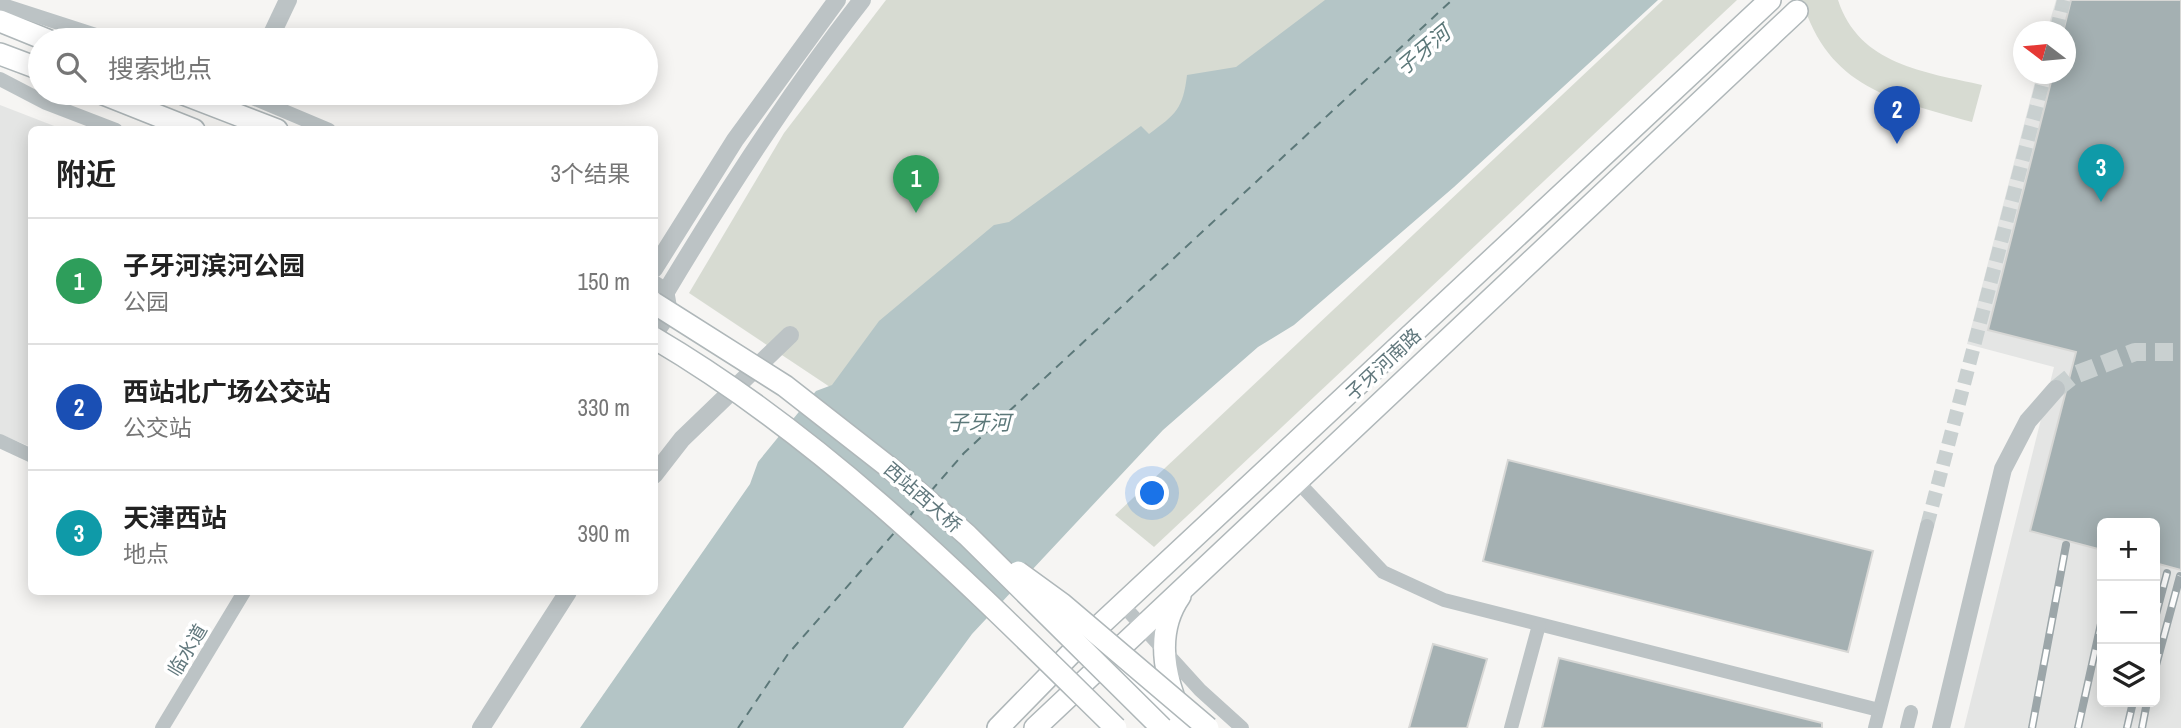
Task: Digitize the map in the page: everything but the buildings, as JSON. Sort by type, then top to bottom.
[{"type":"main road","name":"子牙河南路","points":[[998,728],[1122,604],[1770,0]]},
{"type":"main road","name":"子牙河南路","points":[[1046,724],[1141,625],[1298,482],[1797,11]]},
{"type":"main road","points":[[0,21],[28,32]]},
{"type":"main road","points":[[0,54],[28,64]]},
{"type":"main road","points":[[131,105],[184,126]]},
{"type":"main road","points":[[212,105],[267,126]]},
{"type":"main road","name":"西站西大桥","points":[[659,292],[895,472],[967,535],[1162,728]]},
{"type":"main road","name":"西站西大桥","points":[[658,341],[738,395],[847,477],[972,587],[1116,728]]},
{"type":"main road","points":[[967,535],[1062,604],[1208,728]]},
{"type":"main road","points":[[1187,728],[1171,688],[1165,635],[1171,611],[1194,577]]},
{"type":"main road","points":[[1020,704],[1046,724],[1058,676],[1078,646],[1106,659],[1187,728]]},
{"type":"street","points":[[275,28],[288,0]]},
{"type":"street","points":[[658,263],[735,140],[837,0]]},
{"type":"street","points":[[658,332],[671,313],[659,292],[822,51],[862,0]]},
{"type":"street","points":[[0,4],[74,28]]},
{"type":"street","points":[[0,79],[28,94]]},
{"type":"street","points":[[51,105],[106,126]]},
{"type":"street","points":[[272,105],[320,126]]},
{"type":"street","points":[[658,470],[682,439],[790,335]]},
{"type":"street","points":[[1941,728],[2003,469],[2028,421],[2056,389]]},
{"type":"street","points":[[0,442],[28,454]]},
{"type":"street","points":[[1298,482],[1383,572],[1444,600],[1879,710]]},
{"type":"street","points":[[1875,728],[1927,526]]},
{"type":"street","name":"临水道","points":[[162,728],[242,595]]},
{"type":"street","points":[[481,728],[566,595]]},
{"type":"street","points":[[1122,604],[1200,690],[1242,728]]},
{"type":"street","points":[[1511,728],[1539,625]]},
{"type":"street","points":[[1907,728],[1911,712]]},
{"type":"shaded area","points":[[886,0],[1373,0],[866,411],[689,293],[784,133]]},
{"type":"shaded area","points":[[1663,0],[1737,0],[1154,547],[1115,515]]},
{"type":"shaded area","points":[[1802,0],[1838,0],[1848,22],[1861,39],[1896,62],[1917,70],[1982,85],[1972,122],[1890,97],[1867,86],[1846,71],[1828,53],[1814,30]]},
{"type":"shaded area","points":[[2056,0],[2181,0],[2181,728],[1964,728],[2054,367],[1967,344],[2034,84],[2076,84],[2076,21],[2050,21]]},
{"type":"shaded area","points":[[0,105],[54,126],[28,126],[28,446],[0,434]]},
{"type":"water","name":"子牙河","points":[[1325,0],[1658,0],[1454,187],[1294,325],[1258,347],[1163,430],[972,634],[903,728],[580,728],[750,484],[758,462],[816,391],[832,385],[879,321],[994,225],[1009,222],[1141,126],[1149,134],[1166,121],[1177,110],[1187,75],[1236,67]]},
{"type":"ferry route","points":[[931,491],[964,453],[1452,0]]},
{"type":"ferry route","points":[[908,518],[918,506]]},
{"type":"ferry route","points":[[738,728],[788,654],[895,532]]},
{"type":"tunnel","points":[[2059,21],[2064,0]]},
{"type":"tunnel","points":[[1927,526],[2042,84]]},
{"type":"tunnel","points":[[2056,389],[2072,376],[2135,352],[2181,352]]},
{"type":"railway","points":[[2032,728],[2066,545]]},
{"type":"railway","points":[[2160,599],[2167,573]]},
{"type":"railway","points":[[2160,650],[2180,576]]},
{"type":"railway","points":[[2078,728],[2097,642]]},
{"type":"railway","points":[[2127,728],[2132,707]]},
{"type":"railway","points":[[2142,728],[2146,707]]},
{"type":"place","name":"西站北广场公交站","points":[[1897,144]]},
{"type":"place","name":"天津西站","points":[[2101,202]]},
{"type":"place","name":"子牙河滨河公园","points":[[916,213]]}]
